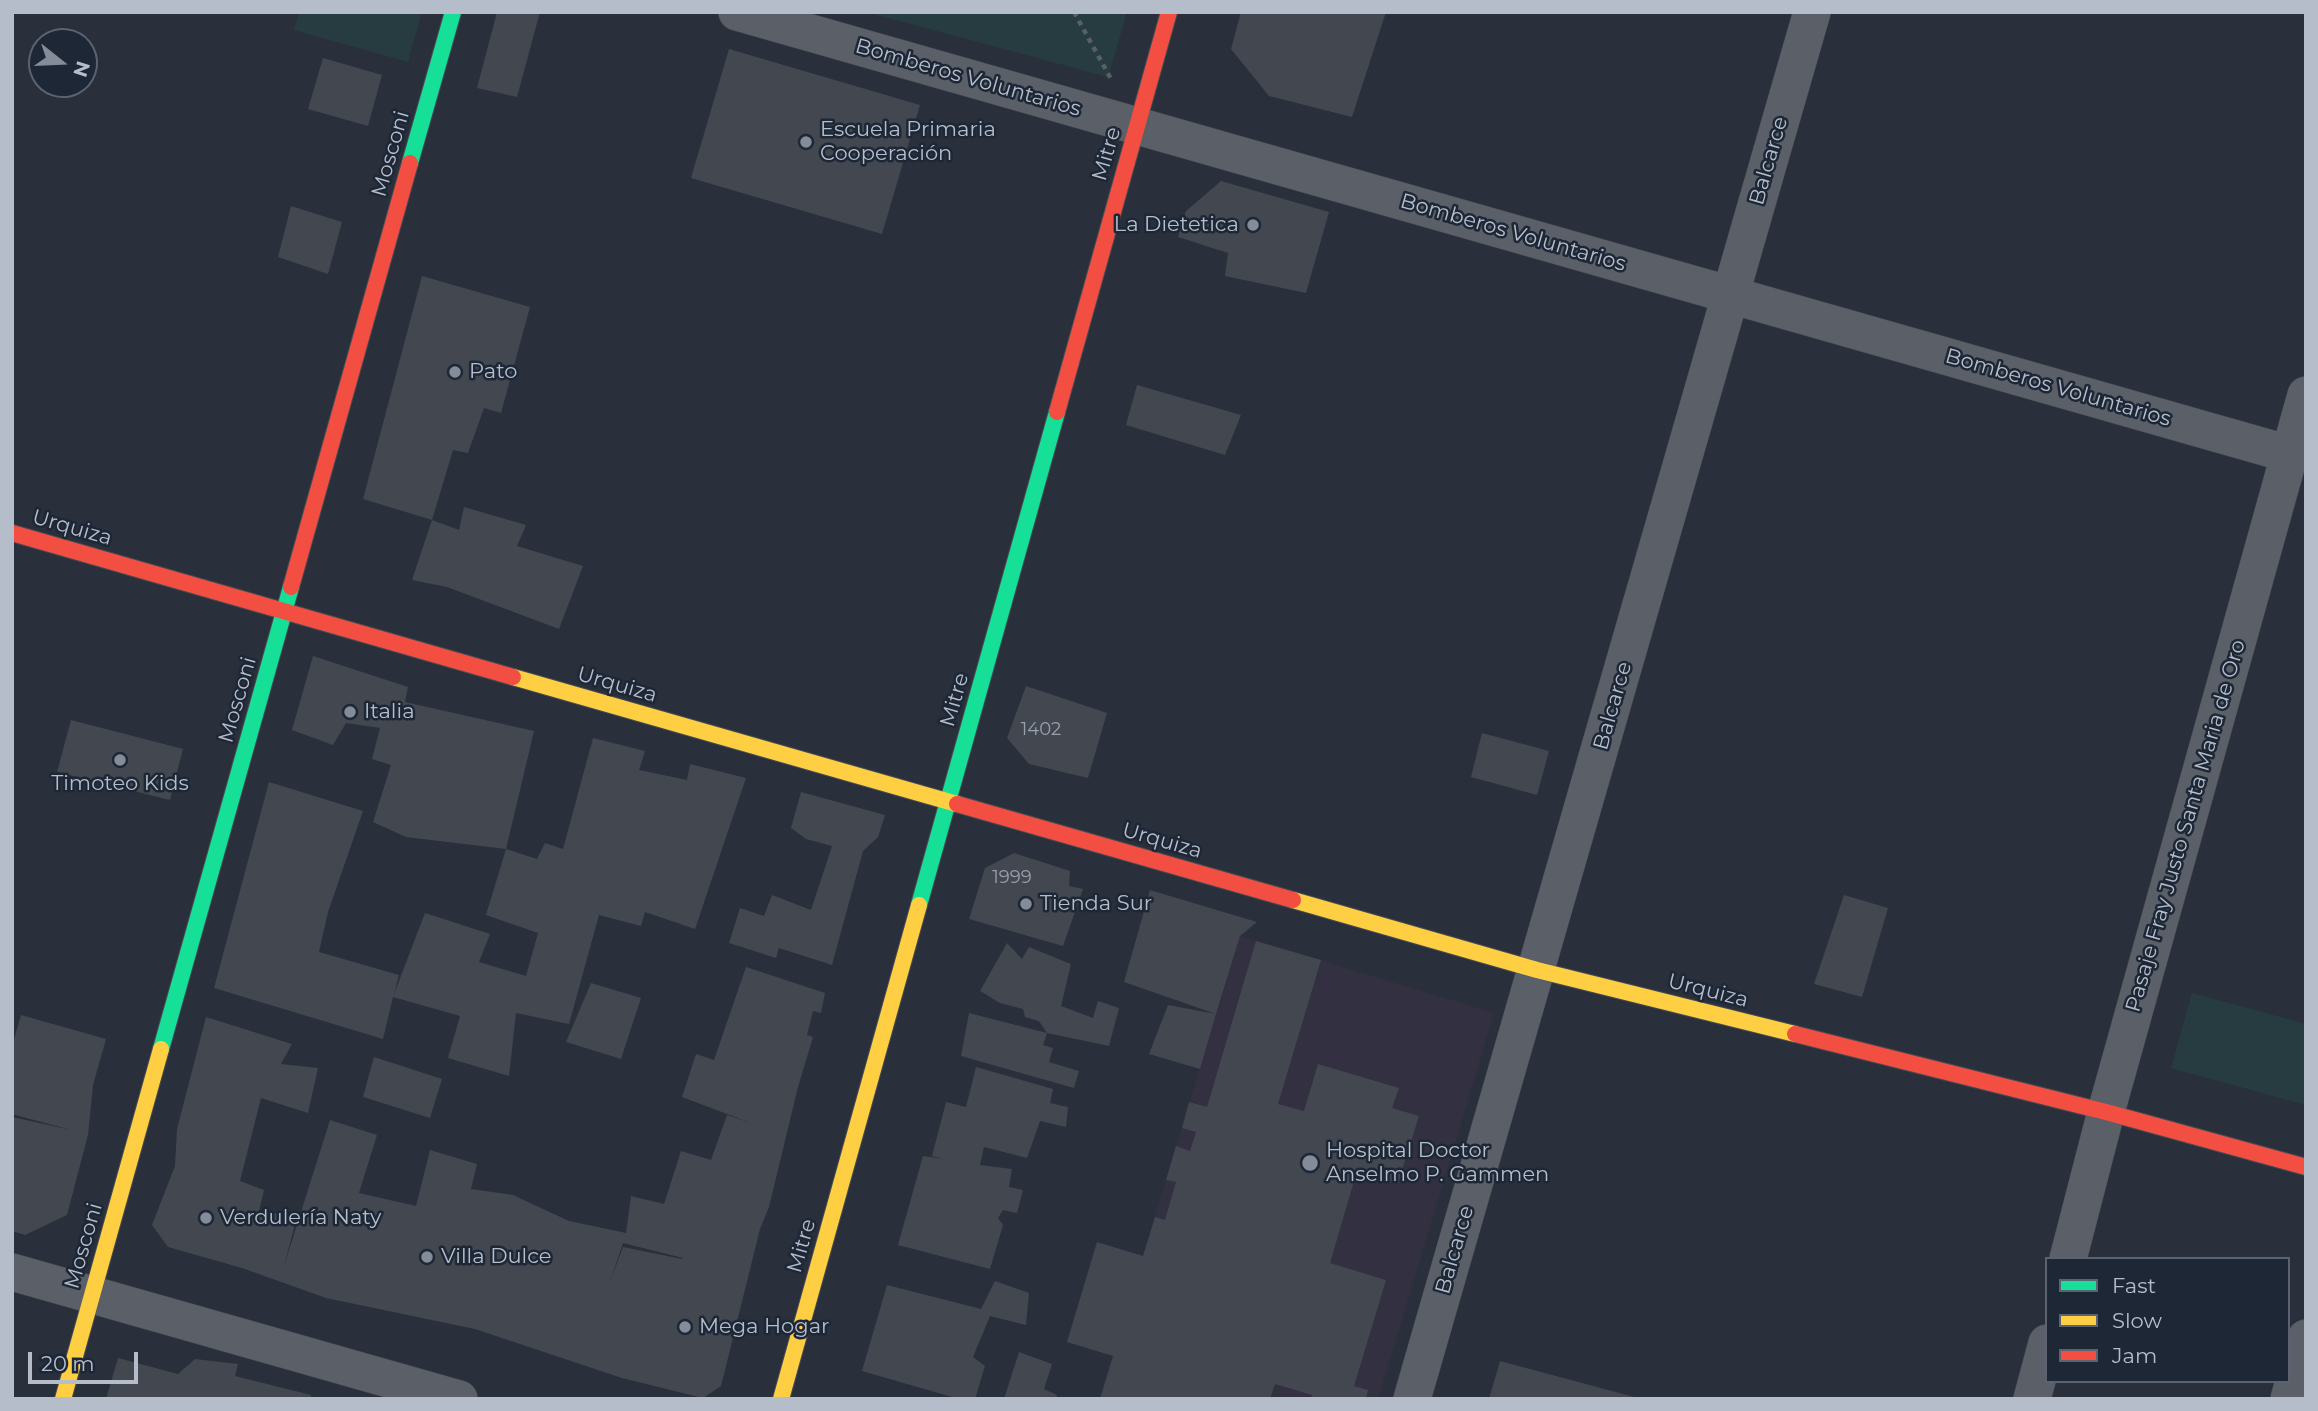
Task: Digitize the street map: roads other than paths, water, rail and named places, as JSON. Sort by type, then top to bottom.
[{"type":"street","name":"Mosconi","points":[[63,1399],[453,12]]},
{"type":"street","name":"Bomberos Voluntarios","points":[[737,12],[2289,454]]},
{"type":"street","name":"Mitre","points":[[781,1399],[1169,12]]},
{"type":"street","name":"Balcarce","points":[[1412,1399],[1812,12]]},
{"type":"street","name":"Pasaje Fray Justo Santa Maria de Oro","points":[[2069,1257],[2106,1112],[2306,395]]},
{"type":"street","name":"Urquiza","points":[[12,533],[1537,970],[2106,1112],[2306,1167]]},
{"type":"street","points":[[12,1272],[459,1399]]},
{"type":"street","points":[[2289,1399],[2306,1338]]},
{"type":"street","points":[[2032,1399],[2045,1350]]},
{"type":"place","name":"Escuela Primaria Cooperación","points":[[806,142]]},
{"type":"place","name":"La Dietetica","points":[[1253,225]]},
{"type":"place","name":"Pato","points":[[455,372]]},
{"type":"place","name":"Italia","points":[[350,712]]},
{"type":"place","name":"Timoteo Kids","points":[[120,760]]},
{"type":"place","name":"Tienda Sur","points":[[1026,904]]},
{"type":"place","name":"Hospital Doctor Anselmo P. Gammen","points":[[1310,1163]]},
{"type":"place","name":"Verdulería Naty","points":[[206,1218]]},
{"type":"place","name":"Villa Dulce","points":[[427,1257]]},
{"type":"place","name":"Mega Hogar","points":[[685,1327]]}]
